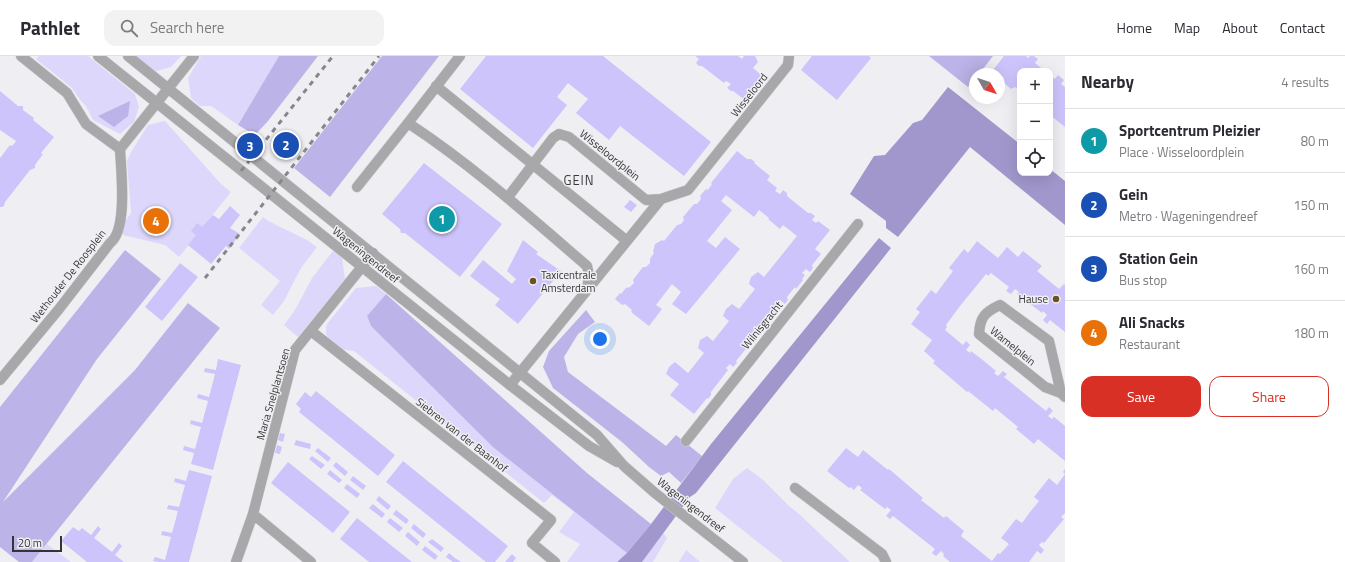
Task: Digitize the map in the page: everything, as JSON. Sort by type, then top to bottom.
[{"type":"street","points":[[21,56],[67,93],[86,124],[120,149],[194,56]]},
{"type":"street","name":"Wageningendreef","points":[[98,56],[510,385],[589,446],[624,466]]},
{"type":"street","name":"Wageningendreef","points":[[128,56],[597,435],[624,466],[655,493],[743,562]]},
{"type":"street","points":[[357,187],[460,56]]},
{"type":"street","name":"Wisseloord","points":[[738,128],[788,65],[789,56]]},
{"type":"street","points":[[436,86],[627,241]]},
{"type":"street","points":[[408,123],[433,139],[508,197],[587,266],[589,275],[588,290]]},
{"type":"street","name":"Wisseloordplein","points":[[508,197],[553,138],[559,134],[569,137],[646,200],[661,199],[688,190],[738,128]]},
{"type":"street","name":"Wethouder De Roosplein","points":[[0,380],[110,243],[115,240],[122,205],[120,149]]},
{"type":"street","points":[[510,385],[661,199]]},
{"type":"street","name":"Wilnisgracht","points":[[686,440],[858,224]]},
{"type":"street","name":"Maria Snelplantsoen","points":[[236,562],[253,514],[296,350],[373,253]]},
{"type":"street","name":"Wamelplein","points":[[1000,305],[1049,342],[1063,395],[1045,387],[979,334],[980,322],[990,310],[1000,305]]},
{"type":"street","name":"Siebren van der Baanhof","points":[[311,331],[551,520],[532,543],[554,562]]},
{"type":"street","points":[[795,488],[882,554],[886,562]]},
{"type":"street","points":[[253,514],[311,562]]},
{"type":"shaded area","points":[[39,56],[88,56],[135,94],[139,107],[134,122],[120,134],[93,120],[86,106],[72,88],[36,59]]},
{"type":"shaded area","points":[[136,56],[181,56],[171,67],[154,72]]},
{"type":"shaded area","points":[[201,56],[279,56],[238,125],[211,106],[200,106],[191,98],[188,78]]},
{"type":"shaded area","points":[[279,56],[318,56],[268,121],[255,135],[238,125]]},
{"type":"shaded area","points":[[382,56],[439,56],[330,197],[294,168]]},
{"type":"shaded area","points":[[929,56],[993,56],[984,68],[969,68],[968,87]]},
{"type":"shaded area","points":[[948,87],[1017,142],[1017,176],[1053,176],[1053,171],[1065,181],[1065,225],[970,147],[898,237],[886,228],[886,221],[850,194],[874,156],[885,155],[913,123],[922,120]]},
{"type":"shaded area","points":[[130,101],[128,116],[114,127],[98,116]]},
{"type":"shaded area","points":[[165,121],[221,184],[231,192],[179,257],[165,245],[123,235],[123,225],[131,213],[127,161],[148,125]]},
{"type":"shaded area","points":[[263,217],[268,221],[307,240],[317,247],[301,268],[284,301],[273,315],[261,305],[280,281],[239,248]]},
{"type":"shaded area","points":[[879,238],[891,248],[696,493],[690,497],[642,562],[617,562],[627,553],[651,524],[711,444]]},
{"type":"shaded area","points":[[125,250],[161,279],[97,359],[3,502],[135,370],[188,303],[220,328],[32,562],[19,562],[0,547],[0,407]]},
{"type":"shaded area","points":[[333,251],[342,257],[345,279],[298,337],[284,325],[295,310],[312,278]]},
{"type":"shaded area","points":[[376,286],[386,294],[367,316],[371,326],[627,553],[617,562],[567,562],[580,544],[559,532],[574,512],[552,495],[544,503],[354,351],[341,349],[329,339],[326,334],[327,324],[356,288]]},
{"type":"shaded area","points":[[386,294],[587,473],[651,524],[627,553],[493,447],[371,326],[367,316]]},
{"type":"shaded area","points":[[586,310],[595,322],[578,334],[564,357],[568,372],[666,446],[676,435],[702,456],[681,483],[669,472],[661,476],[622,442],[553,388],[543,367],[549,351]]},
{"type":"shaded area","points":[[747,468],[762,479],[850,562],[783,562],[715,508],[733,479]]},
{"type":"shaded area","points":[[663,533],[667,538],[653,562],[642,562]]},
{"type":"shaded area","points":[[47,544],[71,562],[32,562]]},
{"type":"shaded area","points":[[686,550],[700,562],[679,562]]},
{"type":"building","points":[[486,56],[603,56],[711,142],[684,176],[620,126],[609,140],[576,113],[588,99],[568,83],[557,97],[567,105],[533,148],[460,89]]},
{"type":"building","points":[[695,56],[738,56],[742,59],[744,56],[755,56],[758,62],[753,68],[764,77],[745,100],[727,88],[731,84],[726,81],[724,83],[702,66],[699,66],[696,63],[699,59]]},
{"type":"building","points":[[812,56],[869,56],[871,58],[837,100],[801,70]]},
{"type":"building","points":[[1004,56],[1026,56],[1028,58],[1030,56],[1034,56],[1038,59],[1035,63],[1041,68],[1017,68],[1017,89],[1015,87],[1011,89],[1005,84],[1005,68],[995,68]]},
{"type":"building","points":[[1058,75],[1064,80],[1061,84],[1065,87],[1065,127],[1053,117],[1053,77],[1055,79]]},
{"type":"building","points":[[0,91],[18,106],[23,106],[23,110],[34,118],[33,120],[54,137],[41,153],[43,154],[35,165],[35,168],[30,170],[2,207],[0,207],[0,158],[10,145],[12,146],[16,141],[0,130]]},
{"type":"building","points":[[737,151],[747,159],[751,159],[755,162],[754,163],[770,176],[767,180],[777,188],[775,191],[780,194],[783,190],[787,193],[787,196],[798,205],[808,213],[815,216],[812,220],[816,223],[818,221],[830,230],[815,249],[821,254],[812,265],[813,268],[810,272],[806,269],[802,273],[805,275],[802,279],[803,280],[787,297],[788,300],[785,304],[780,300],[777,305],[779,307],[761,329],[762,332],[759,335],[755,332],[751,337],[754,339],[736,361],[737,363],[733,367],[730,364],[726,368],[728,370],[711,392],[711,395],[694,414],[670,395],[679,384],[666,374],[669,367],[675,362],[688,373],[704,353],[698,348],[700,340],[707,336],[713,341],[729,321],[723,316],[726,309],[732,304],[739,309],[755,289],[749,284],[751,277],[758,272],[764,277],[797,236],[783,225],[780,229],[759,210],[754,217],[726,195],[721,201],[732,210],[707,241],[716,248],[725,237],[740,249],[686,314],[672,304],[681,292],[672,284],[656,305],[662,309],[649,326],[631,312],[632,310],[625,304],[622,305],[615,299],[620,293],[621,294],[626,288],[630,287],[634,283],[633,280],[643,267],[646,267],[650,263],[650,259],[654,253],[655,244],[662,240],[664,241],[677,225],[681,224],[684,220],[683,217],[694,204],[697,204],[701,199],[700,196],[706,189],[708,190],[712,184],[711,183]]},
{"type":"building","points":[[424,163],[502,224],[460,277],[405,233],[401,233],[400,229],[382,214]]},
{"type":"building","points":[[630,200],[637,205],[631,212],[624,207]]},
{"type":"building","points":[[230,206],[240,215],[230,228],[240,234],[229,249],[226,246],[211,264],[188,245],[196,235],[191,231],[197,223],[202,227],[213,215],[219,219]]},
{"type":"building","points":[[155,213],[167,223],[162,228],[150,218]]},
{"type":"building","name":"Taxicentrale Amsterdam","points":[[523,240],[538,252],[536,254],[561,271],[518,324],[495,305],[500,299],[470,276],[483,260],[512,284],[516,279],[507,271]]},
{"type":"building","points":[[977,241],[998,258],[1007,247],[1018,257],[1023,251],[1042,266],[1037,271],[1059,289],[1064,284],[1065,285],[1065,332],[1050,320],[1047,324],[1043,320],[1047,315],[1043,311],[1042,313],[1017,294],[1019,292],[1015,289],[1011,294],[1006,291],[1009,287],[991,273],[988,276],[986,274],[960,306],[946,325],[947,327],[945,330],[963,345],[966,341],[970,345],[966,350],[970,353],[971,351],[984,361],[996,371],[994,373],[998,376],[1003,371],[1007,374],[1004,377],[1046,411],[1049,407],[1053,411],[1048,416],[1052,419],[1054,417],[1065,426],[1065,461],[1038,439],[1034,444],[1016,429],[1018,427],[995,408],[993,411],[968,391],[967,392],[933,363],[935,361],[924,351],[932,340],[911,324],[920,312],[916,309],[931,290],[936,294],[953,271],[949,268],[964,249],[968,253]]},
{"type":"building","points":[[180,263],[198,277],[162,321],[145,307]]},
{"type":"building","points":[[218,359],[241,365],[213,470],[191,464],[194,453],[183,450],[184,446],[195,449],[201,427],[190,424],[191,420],[202,423],[208,401],[197,398],[198,394],[209,397],[215,374],[204,372],[205,368],[216,370]]},
{"type":"building","points":[[316,391],[395,455],[378,476],[299,412],[301,409],[296,404],[305,392],[311,397]]},
{"type":"building","points":[[280,433],[285,434],[283,442],[278,440]]},
{"type":"building","points":[[296,440],[311,444],[310,449],[294,445]]},
{"type":"building","points":[[277,445],[282,447],[280,454],[275,453]]},
{"type":"building","points":[[318,448],[331,458],[328,462],[315,451]]},
{"type":"building","points":[[846,448],[858,457],[863,450],[888,470],[889,469],[923,498],[921,500],[944,518],[946,516],[964,531],[961,536],[992,561],[998,553],[1000,554],[1009,544],[1001,538],[1016,519],[1022,523],[1039,501],[1034,497],[1049,478],[1057,485],[1065,474],[1065,513],[1061,517],[1064,519],[1044,543],[1042,542],[1039,545],[1044,550],[1041,554],[1037,551],[1029,562],[950,562],[943,556],[944,554],[941,551],[936,556],[932,553],[935,549],[893,516],[890,519],[886,516],[891,510],[887,507],[885,509],[860,490],[862,488],[858,485],[854,490],[850,487],[849,488],[827,471]]},
{"type":"building","points":[[312,456],[325,465],[321,469],[309,459]]},
{"type":"building","points":[[403,461],[508,546],[495,562],[486,562],[386,482]]},
{"type":"building","points":[[288,462],[350,512],[333,533],[271,483]]},
{"type":"building","points":[[336,462],[348,472],[345,476],[333,466]]},
{"type":"building","points":[[189,470],[212,476],[189,562],[153,561],[155,557],[165,560],[171,537],[161,535],[162,531],[172,533],[178,511],[167,509],[168,505],[179,507],[185,485],[174,482],[175,478],[186,481]]},
{"type":"building","points":[[330,470],[342,480],[339,483],[327,474]]},
{"type":"building","points":[[353,476],[366,486],[363,490],[350,480]]},
{"type":"building","points":[[347,484],[360,494],[357,498],[344,488]]},
{"type":"building","points":[[379,496],[391,506],[388,510],[376,500]]},
{"type":"building","points":[[373,504],[385,514],[382,518],[369,508]]},
{"type":"building","points":[[396,510],[409,520],[406,524],[393,514]]},
{"type":"building","points":[[357,518],[412,562],[369,562],[340,539]]},
{"type":"building","points":[[390,518],[403,528],[399,532],[387,522]]},
{"type":"building","points":[[414,524],[426,534],[423,538],[411,528]]},
{"type":"building","points":[[98,526],[101,529],[94,538],[112,552],[119,543],[122,546],[115,555],[124,562],[87,562],[61,541],[73,527],[79,531],[82,528],[91,535]]},
{"type":"building","points":[[408,532],[420,542],[417,546],[405,536]]},
{"type":"building","points":[[432,539],[444,548],[441,552],[428,542]]},
{"type":"building","points":[[425,546],[438,556],[435,560],[422,550]]},
{"type":"building","points":[[449,553],[461,562],[453,562],[446,557]]},
{"type":"building","points":[[512,554],[516,558],[513,562],[505,562]]},
{"type":"railway","points":[[241,171],[333,56]]},
{"type":"railway","points":[[205,278],[379,56]]},
{"type":"place","name":"Gein","points":[[286,145]]},
{"type":"place","name":"Station Gein","points":[[250,146]]},
{"type":"place","name":"Sportcentrum Pleizier","points":[[442,219]]},
{"type":"place","name":"Ali Snacks","points":[[156,221]]},
{"type":"place","name":"Taxicentrale Amsterdam","points":[[533,281]]},
{"type":"place","name":"Hause","points":[[1056,299]]},
{"type":"district","name":"GEIN","points":[[579,180]]}]
